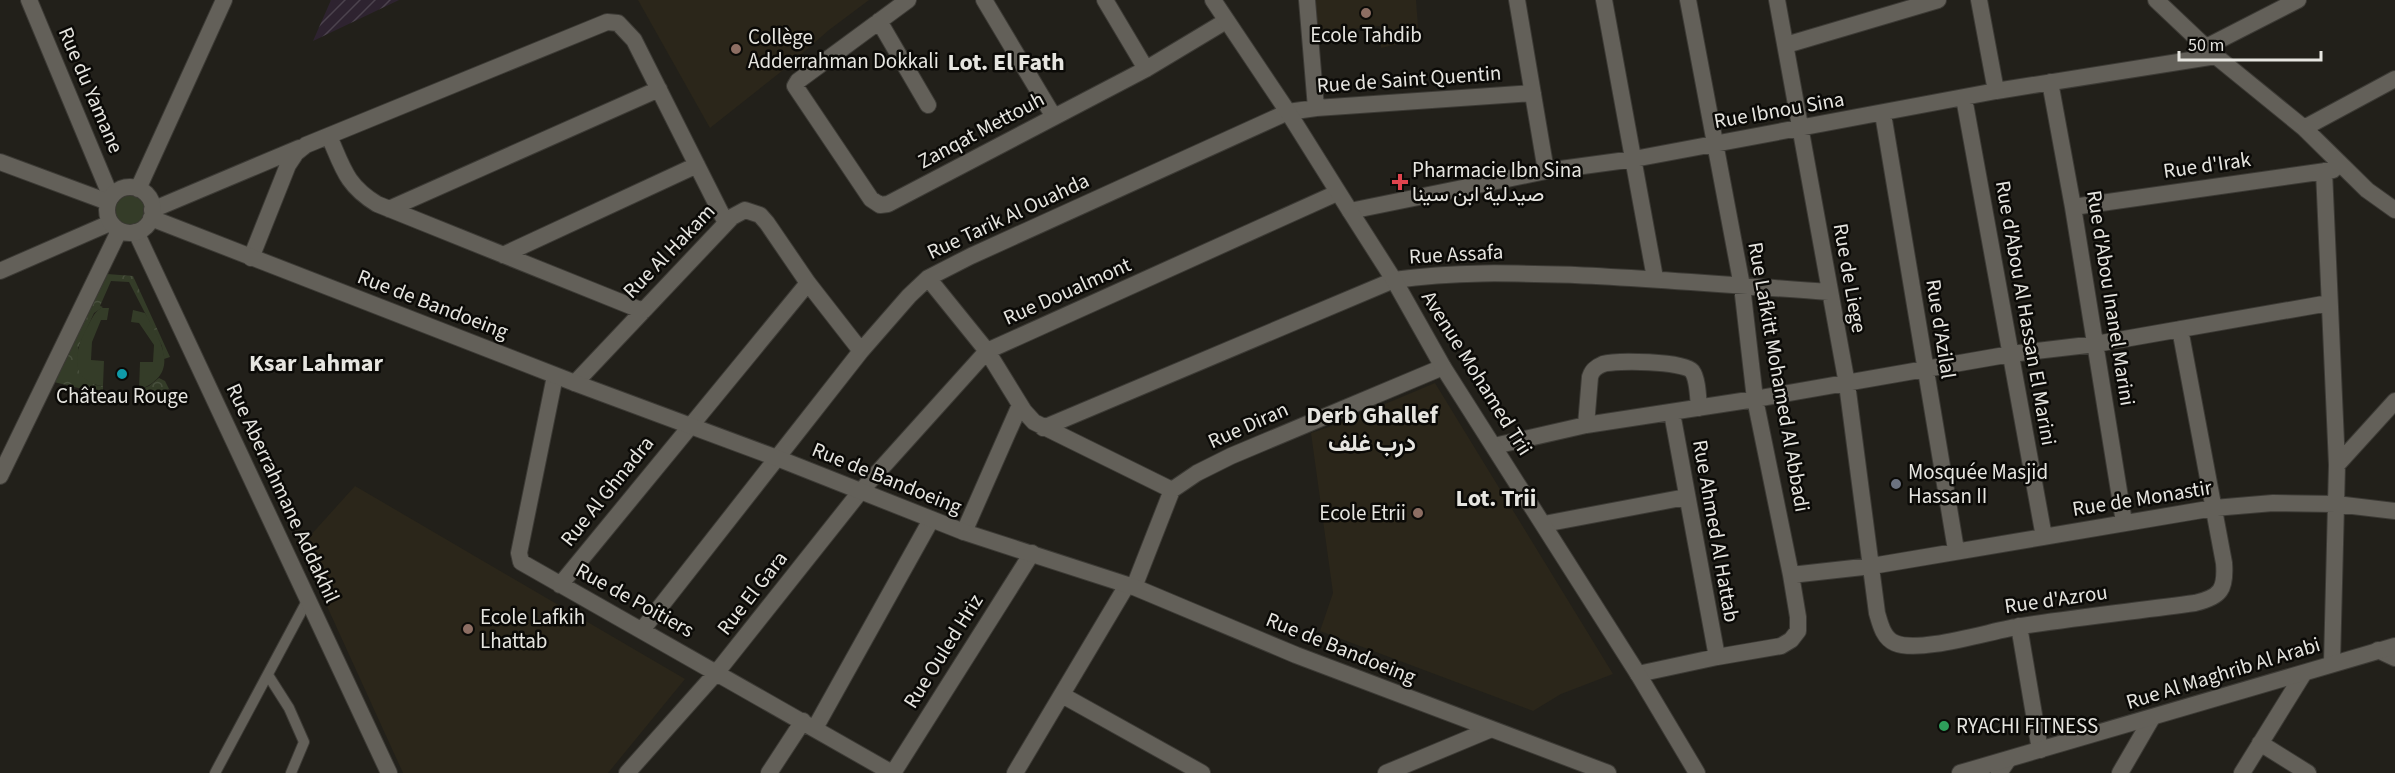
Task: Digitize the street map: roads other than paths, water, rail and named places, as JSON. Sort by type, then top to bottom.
[{"type":"street","name":"Rue du Yamane","points":[[29,0],[110,200]]},
{"type":"street","points":[[138,189],[224,0]]},
{"type":"street","points":[[908,0],[879,21],[928,105]]},
{"type":"street","points":[[984,0],[1054,117]]},
{"type":"street","points":[[1105,0],[1146,69]]},
{"type":"street","name":"Avenue Mohamed Trii","points":[[1213,0],[1288,112],[1394,280],[1443,367],[1638,674],[1697,773]]},
{"type":"street","points":[[1307,0],[1316,108]]},
{"type":"street","points":[[1517,0],[1546,171]]},
{"type":"street","points":[[1604,0],[1655,278]]},
{"type":"street","name":"Rue Lafkitt Mohamed Al Abbadi","points":[[1638,674],[1781,646],[1791,640],[1798,631],[1791,575],[1755,399],[1742,286],[1688,0]]},
{"type":"street","name":"Rue de Liege","points":[[1777,0],[1847,384],[1872,566]]},
{"type":"street","points":[[1786,45],[1938,0]]},
{"type":"street","points":[[1979,0],[1996,91]]},
{"type":"street","points":[[2156,0],[2211,51],[2304,129],[2367,190],[2394,209]]},
{"type":"street","name":"Rue Ibnou Sina","points":[[1350,211],[1546,171],[1715,145],[2211,51],[2268,7],[2298,0]]},
{"type":"street","name":"Zanqat Mettouh","points":[[879,21],[798,81],[795,86],[871,199],[880,205],[888,204],[1146,69],[1226,21]]},
{"type":"street","points":[[0,271],[115,226],[136,232],[145,227],[152,214],[306,145],[607,22],[618,23],[634,40],[726,223]]},
{"type":"street","points":[[2304,129],[2395,79]]},
{"type":"street","name":"Rue d'Abou Inanel Marini","points":[[2050,82],[2073,207],[2124,522]]},
{"type":"street","points":[[389,209],[659,89]]},
{"type":"street","name":"Rue de Saint Quentin","points":[[1288,112],[1316,108],[1533,93]]},
{"type":"street","name":"Rue d'Abou Al Hassan El Marini","points":[[1964,98],[2044,537]]},
{"type":"street","name":"Rue Tarik Al Ouahda","points":[[642,630],[861,351],[909,296],[928,279],[982,251],[1288,112]]},
{"type":"street","name":"Rue d'Azilal","points":[[1883,114],[1956,550]]},
{"type":"street","points":[[329,136],[350,183],[360,194],[389,209],[643,311]]},
{"type":"street","points":[[251,258],[288,165],[296,153],[306,145]]},
{"type":"street","points":[[0,162],[110,200]]},
{"type":"street","points":[[503,255],[697,165]]},
{"type":"street","name":"Rue d'Irak","points":[[2073,207],[2346,168]]},
{"type":"street","points":[[2324,171],[2337,465],[2332,663]]},
{"type":"street","points":[[0,476],[115,226],[107,209],[110,200],[123,188],[138,189],[146,194],[152,214]]},
{"type":"street","name":"Rue Doualmont","points":[[860,492],[987,351],[1337,193]]},
{"type":"street","name":"Rue Al Hakam","points":[[575,383],[726,223],[745,210],[760,215],[808,283],[861,351]]},
{"type":"street","name":"Rue de Bandoeing","points":[[152,214],[251,258],[555,376],[777,458],[931,520],[1130,586],[1296,655],[1489,730],[1608,773]]},
{"type":"street","name":"Rue Aberrahmane Addakhil","points":[[136,232],[388,773]]},
{"type":"street","name":"Rue Assafa","points":[[1043,428],[1394,280],[1470,272],[1655,278],[1829,292]]},
{"type":"street","points":[[928,279],[987,351],[1029,417],[1043,428],[1172,490],[1130,586],[1015,773]]},
{"type":"street","name":"Rue Al Ghnadra","points":[[560,585],[808,283]]},
{"type":"street","points":[[1494,446],[1587,425],[1847,384],[2011,354],[2096,344],[2329,303]]},
{"type":"street","name":"Rue d'Azrou","points":[[1872,566],[1877,613],[1881,628],[1895,643],[1910,646],[1934,644],[2019,626],[2212,599],[2222,589],[2225,580],[2224,563],[2180,329]]},
{"type":"street","points":[[1587,425],[1592,370],[1610,362],[1660,363],[1685,367],[1692,371],[1699,408]]},
{"type":"street","name":"Rue Diran","points":[[1172,490],[1197,473],[1231,456],[1443,367]]},
{"type":"street","name":"Rue de Poitiers","points":[[555,376],[519,556],[521,562],[893,773]]},
{"type":"street","points":[[2337,465],[2395,401]]},
{"type":"street","points":[[964,532],[1020,405]]},
{"type":"street","name":"Rue Ahmed Al Hattab","points":[[1672,413],[1717,657]]},
{"type":"street","name":"Rue El Gara","points":[[627,773],[717,672],[860,492]]},
{"type":"street","points":[[1544,524],[1686,496]]},
{"type":"street","name":"Rue de Monastir","points":[[1791,575],[1872,566],[2214,508],[2273,503],[2336,504],[2395,511]]},
{"type":"street","points":[[769,773],[809,725],[931,520]]},
{"type":"street","name":"Rue Ouled Hriz","points":[[893,773],[1032,553]]},
{"type":"street","points":[[2019,626],[2040,750]]},
{"type":"street","name":"Rue Al Maghrib Al Arabi","points":[[1960,773],[2003,766],[2040,750],[2395,646]]},
{"type":"street","points":[[2378,650],[2395,658]]},
{"type":"street","points":[[2242,773],[2304,673]]},
{"type":"street","points":[[1062,695],[1202,773]]},
{"type":"street","points":[[2120,773],[2152,718]]},
{"type":"street","points":[[1386,773],[1489,730]]},
{"type":"street","points":[[2260,743],[2308,773]]},
{"type":"lane","points":[[215,773],[308,599]]},
{"type":"lane","points":[[268,675],[289,708],[304,742],[291,773]]},
{"type":"place","name":"Ecole Tahdib","points":[[1366,13]]},
{"type":"place","name":"Collège Adderrahman Dokkali","points":[[736,49]]},
{"type":"place","name":"Pharmacie Ibn Sina صيدلية ابن سينا","points":[[1400,182]]},
{"type":"place","name":"Château Rouge","points":[[122,374]]},
{"type":"place","name":"Mosquée Masjid Hassan II","points":[[1896,484]]},
{"type":"place","name":"Ecole Etrii","points":[[1418,513]]},
{"type":"place","name":"Ecole Lafkih Lhattab","points":[[468,629]]},
{"type":"place","name":"RYACHI FITNESS","points":[[1944,726]]},
{"type":"district","name":"Lot. El Fath","points":[[1006,62]]},
{"type":"district","name":"Ksar Lahmar","points":[[316,363]]},
{"type":"district","name":"Derb Ghallef درب غلف","points":[[1372,429]]},
{"type":"district","name":"Lot. Trii","points":[[1496,498]]}]
